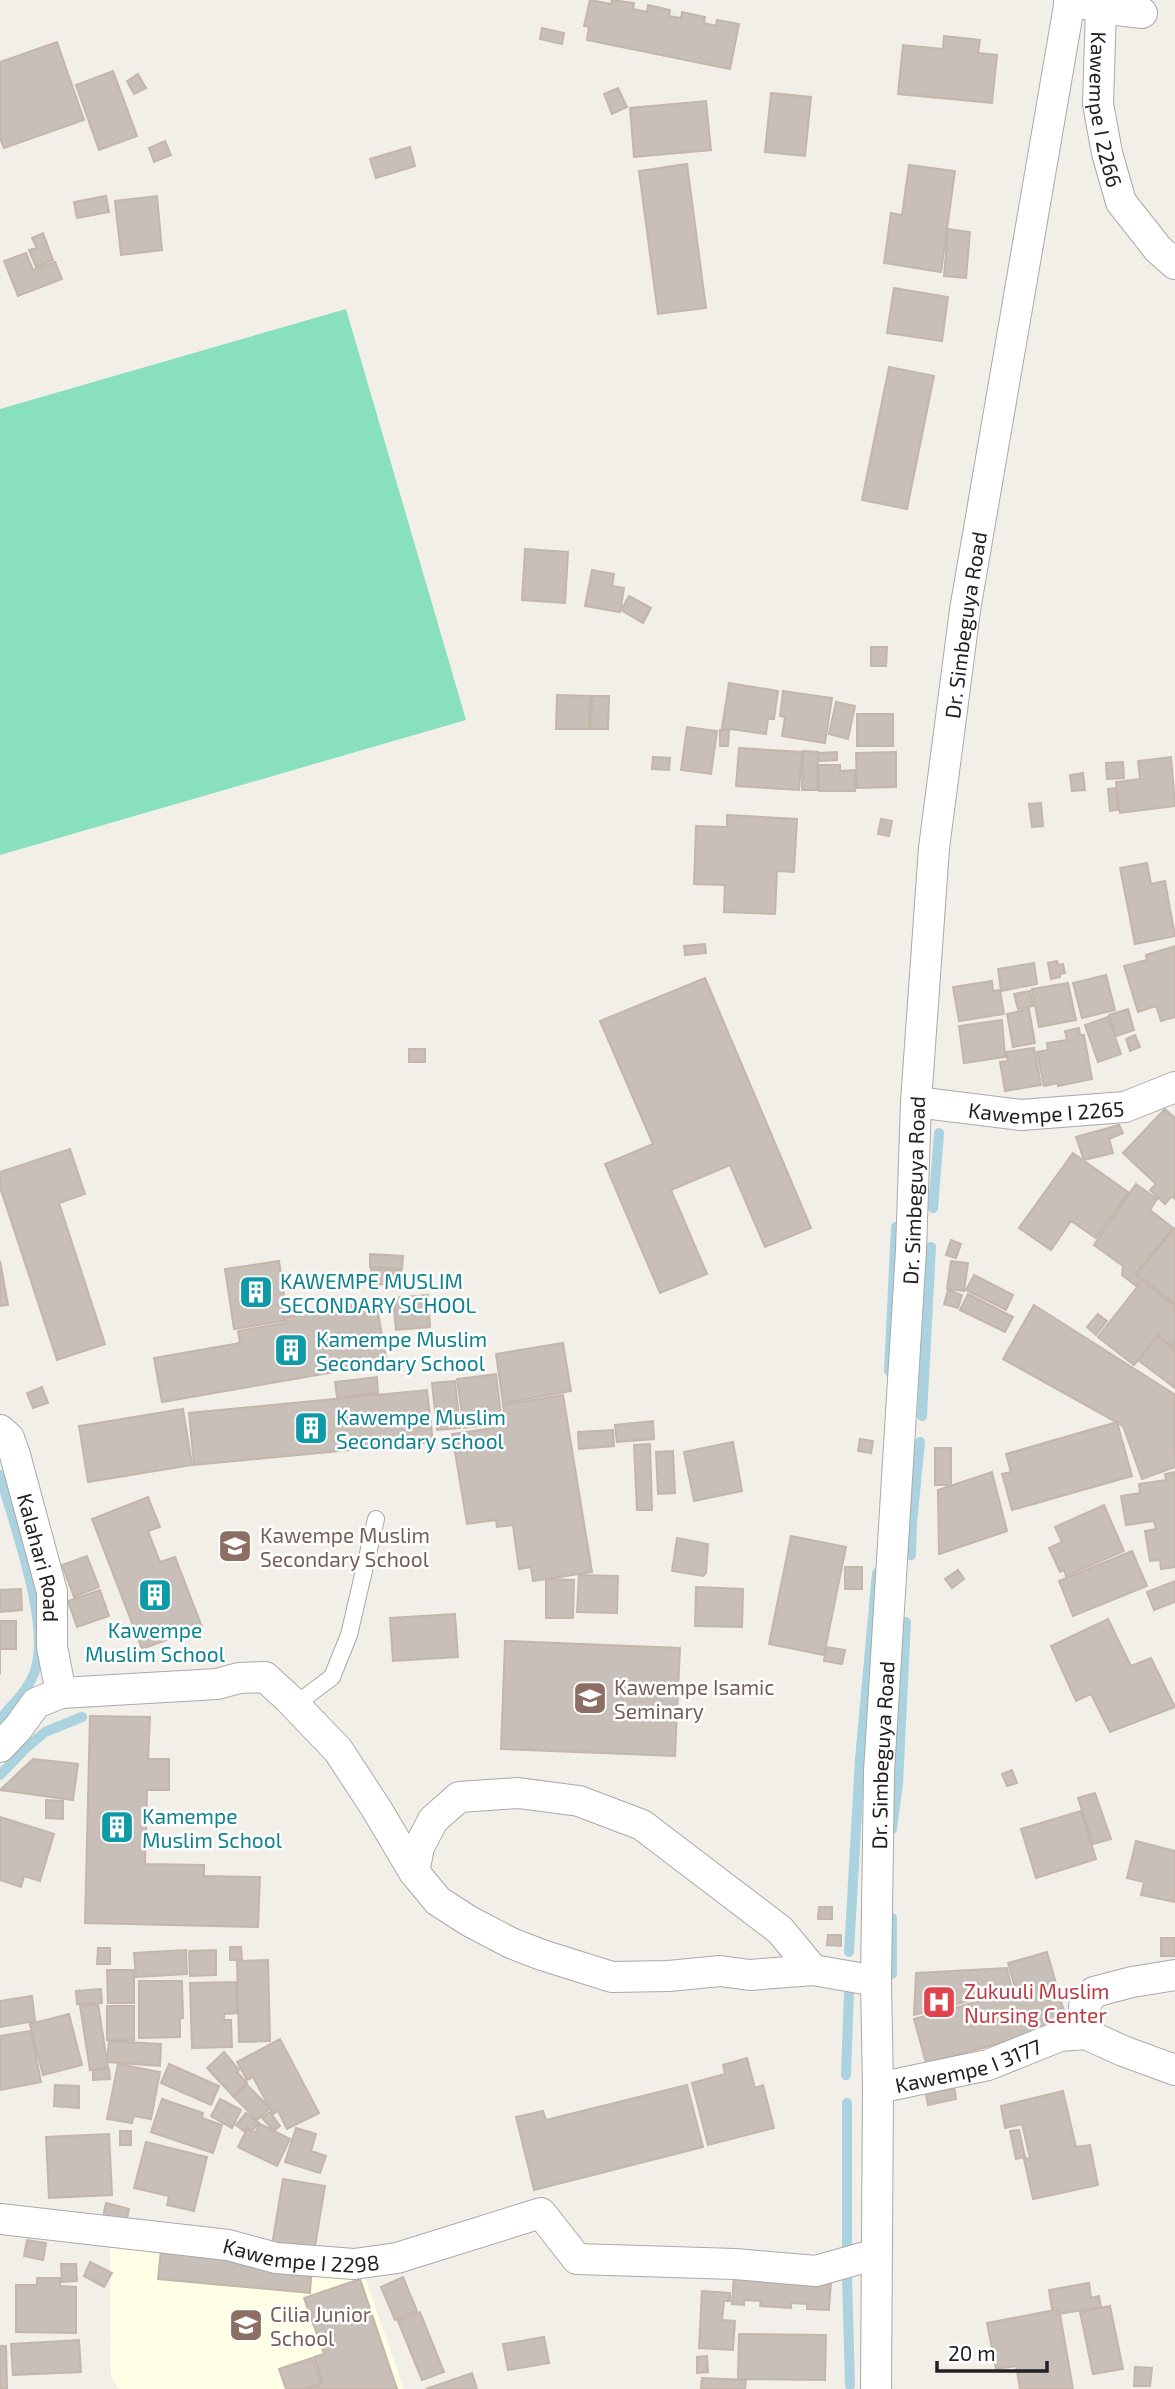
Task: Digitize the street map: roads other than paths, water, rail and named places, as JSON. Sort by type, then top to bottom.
[{"type":"street","name":"Kawempe I 2266","points":[[1070,0],[1101,8],[1098,104],[1107,153],[1121,202],[1157,248],[1175,264]]},
{"type":"street","name":"Dr. Simbeguya Road","points":[[876,2389],[879,1772],[910,1263],[916,1102],[934,848],[965,610],[1070,0]]},
{"type":"street","points":[[1101,8],[1142,13]]},
{"type":"street","name":"Kawempe I 2265","points":[[916,1102],[1021,1115],[1125,1107],[1175,1087]]},
{"type":"street","name":"Kalahari Road","points":[[0,1430],[9,1438],[15,1455],[52,1592],[52,1647],[61,1693]]},
{"type":"street","points":[[0,1747],[36,1703],[61,1693],[217,1684],[239,1678],[264,1677],[338,1750],[414,1872],[438,1901],[511,1943],[612,1976],[669,1976],[720,1971],[750,1975],[813,1970],[876,1981]]},
{"type":"street","points":[[414,1872],[419,1847],[433,1820],[460,1797],[518,1793],[579,1801],[642,1825],[780,1930],[813,1970]]},
{"type":"street","points":[[1175,1975],[1094,1992],[1084,2006],[1086,2034],[1132,2055],[1175,2070]]},
{"type":"street","name":"Kawempe I 3177","points":[[878,2088],[988,2064],[1060,2036],[1086,2034]]},
{"type":"street","name":"Kawempe I 2298","points":[[0,2219],[228,2245],[275,2258],[354,2264],[397,2258],[541,2213],[578,2259],[734,2264],[816,2271],[876,2254]]},
{"type":"lane","points":[[295,1705],[332,1676],[349,1635],[376,1519]]},
{"type":"waterway","points":[[933,1208],[939,1133]]},
{"type":"waterway","points":[[889,1371],[896,1227]]},
{"type":"waterway","points":[[922,1416],[931,1247]]},
{"type":"waterway","points":[[911,1555],[920,1442]]},
{"type":"waterway","points":[[0,1475],[22,1548],[39,1632],[38,1656],[33,1676],[23,1693],[0,1719]]},
{"type":"waterway","points":[[849,1952],[860,1759],[877,1573]]},
{"type":"waterway","points":[[892,1829],[898,1783],[906,1622]]},
{"type":"waterway","points":[[0,1775],[45,1732],[82,1717]]},
{"type":"waterway","points":[[892,1918],[892,1974]]},
{"type":"waterway","points":[[846,2075],[849,1992]]},
{"type":"waterway","points":[[847,2103],[847,2259]]},
{"type":"waterway","points":[[847,2276],[850,2385]]},
{"type":"place","name":"KAWEMPE MUSLIM SECONDARY SCHOOL","points":[[256,1292]]},
{"type":"place","name":"Kamempe Muslim Secondary School","points":[[291,1350]]},
{"type":"place","name":"Kawempe Muslim Secondary school","points":[[311,1428]]},
{"type":"place","name":"Kawempe Muslim Secondary School","points":[[235,1546]]},
{"type":"place","name":"Kawempe Muslim School","points":[[155,1595]]},
{"type":"place","name":"Kawempe Isamic Seminary","points":[[590,1698]]},
{"type":"place","name":"Kamempe Muslim School","points":[[117,1827]]},
{"type":"place","name":"Zukuuli Muslim Nursing Center","points":[[939,2002]]},
{"type":"place","name":"Cilia Junior School","points":[[246,2325]]}]
